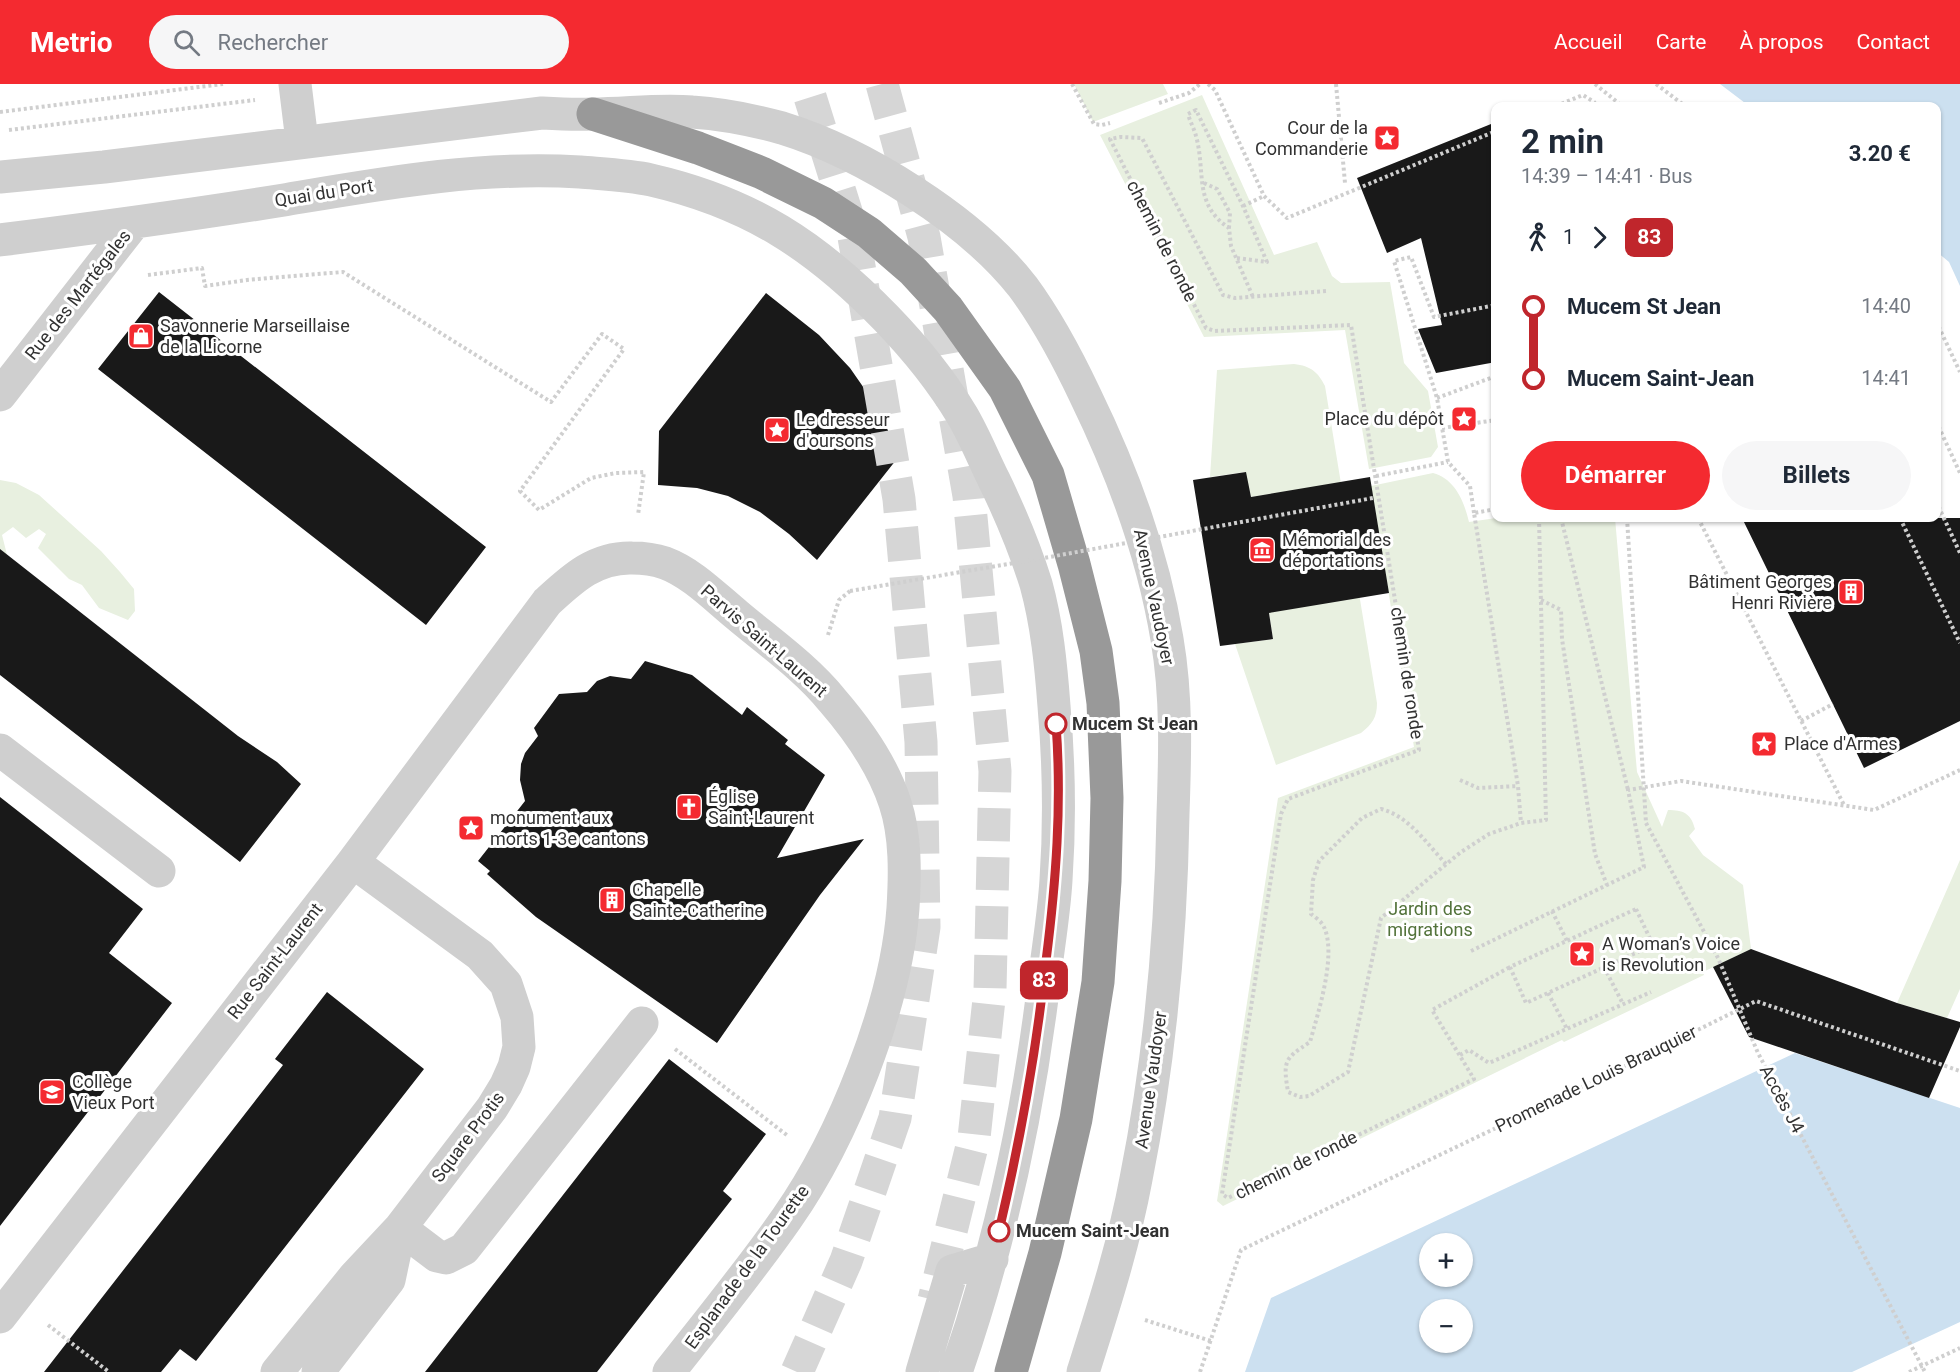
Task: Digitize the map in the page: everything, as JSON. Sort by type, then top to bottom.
[{"type":"highway","points":[[593,114],[698,148],[762,173],[824,203],[868,233],[913,271],[948,309],[1005,389],[1048,475],[1096,651],[1107,753],[1105,881],[1098,982],[1076,1119],[1045,1253],[1011,1372]]},
{"type":"street","points":[[296,90],[302,141]]},
{"type":"street","name":"Avenue Vaudoyer","points":[[593,114],[690,111],[744,118],[787,130],[845,154],[895,181],[988,247],[1022,286],[1056,335],[1110,446],[1149,557],[1168,640],[1175,741],[1172,888],[1158,1043],[1136,1181],[1104,1307],[1083,1372]]},
{"type":"street","points":[[0,177],[104,167],[542,113],[593,114]]},
{"type":"street","name":"Quai du Port","points":[[0,240],[134,224],[430,176],[490,171],[544,170],[596,173],[649,180],[704,196],[775,226],[814,252],[854,285],[905,337],[932,370],[965,419],[1002,496],[1036,585],[1047,646],[1058,747],[1059,815],[1056,885],[1036,1044],[1025,1111],[992,1259]]},
{"type":"street","name":"Rue des Martégales","points":[[0,395],[134,224]]},
{"type":"street","name":"Parvis Saint-Laurent","points":[[547,602],[576,576],[603,561],[632,558],[664,563],[691,578],[806,673],[832,699],[880,767],[896,805],[902,836],[903,910],[897,952],[887,993]]},
{"type":"street","name":"Rue Saint-Laurent","points":[[0,1317],[353,862],[547,602]]},
{"type":"street","points":[[0,750],[159,871]]},
{"type":"street","name":"Square Protis","points":[[277,1372],[356,1276],[400,1228],[492,1108],[514,1067],[519,1047],[517,1017],[506,984],[480,955],[353,862]]},
{"type":"street","name":"Esplanade de la Tourette","points":[[669,1372],[788,1217],[821,1163],[862,1073],[887,993]]},
{"type":"street","points":[[400,1228],[437,1256],[446,1258],[464,1249],[642,1023]]},
{"type":"street","name":"Square Protis","points":[[318,1372],[388,1280],[400,1228]]},
{"type":"street","points":[[922,1372],[952,1271],[992,1259]]},
{"type":"street","points":[[956,1372],[992,1259]]},
{"type":"path","points":[[0,112],[223,84]]},
{"type":"path","points":[[1072,84],[1094,124],[1110,123]]},
{"type":"path","points":[[1159,103],[1189,93],[1200,84]]},
{"type":"path","points":[[1208,84],[1215,90],[1264,196],[1287,218],[1491,133]]},
{"type":"path","points":[[1336,84],[1345,183]]},
{"type":"path","points":[[1595,84],[1617,102]]},
{"type":"path","points":[[1656,84],[1680,102]]},
{"type":"path","points":[[0,131],[296,90]]},
{"type":"path","points":[[1566,102],[1583,95],[1594,102]]},
{"type":"path","points":[[1228,228],[1215,219],[1203,196],[1204,183],[1196,135],[1188,114],[1196,110],[1243,206],[1266,262],[1237,258]]},
{"type":"path","name":"chemin de ronde","points":[[1253,297],[1235,298],[1224,295],[1142,138],[1110,139],[1206,327],[1215,331],[1351,325],[1419,750],[1288,799],[1281,814],[1222,1194],[1228,1198],[1474,1079],[1460,1055]]},
{"type":"path","points":[[1204,183],[1218,189],[1230,213],[1228,228],[1231,246],[1253,297],[1326,291]]},
{"type":"path","points":[[1243,206],[1264,196]]},
{"type":"path","points":[[1491,306],[1434,317],[1410,257],[1394,261],[1437,398],[1448,462],[1470,486],[1518,786],[1521,823]]},
{"type":"path","points":[[146,275],[202,268],[206,286],[247,280],[343,272],[551,402],[602,334],[624,349],[520,491],[539,510],[591,478],[616,473],[644,472],[632,558]]},
{"type":"path","points":[[1941,332],[1960,372]]},
{"type":"path","points":[[1437,398],[1491,378]]},
{"type":"path","points":[[1442,428],[1491,421]]},
{"type":"path","points":[[1941,432],[1960,473]]},
{"type":"path","points":[[1376,476],[1448,462]]},
{"type":"path","points":[[850,591],[1373,498]]},
{"type":"path","points":[[1474,513],[1491,510]]},
{"type":"path","points":[[1941,512],[1960,553]]},
{"type":"path","points":[[1446,864],[1405,821],[1393,812],[1381,808],[1362,818],[1319,861],[1313,880],[1311,914],[1324,925],[1329,948],[1322,1001],[1310,1042],[1290,1055],[1284,1071],[1288,1092],[1300,1097],[1309,1096],[1348,1072],[1381,918],[1461,852],[1489,834],[1521,823],[1546,820],[1539,522]]},
{"type":"path","points":[[1471,951],[1644,867],[1628,790],[1562,522]]},
{"type":"path","points":[[1627,522],[1645,788]]},
{"type":"path","points":[[1700,522],[1844,806]]},
{"type":"path","points":[[1902,522],[1960,643]]},
{"type":"path","points":[[1540,600],[1561,610],[1562,639],[1595,854],[1607,885]]},
{"type":"path","points":[[1801,721],[1833,704]]},
{"type":"path","points":[[1628,790],[1681,781],[1874,810],[1960,770]]},
{"type":"path","points":[[1460,780],[1478,788],[1518,786]]},
{"type":"path","name":"Accès J4","points":[[1645,788],[1646,824],[1718,958],[1758,1053],[1925,1372]]},
{"type":"path","points":[[1510,967],[1527,1003],[1653,945],[1636,909],[1510,967],[1432,1010],[1460,1055],[1469,1050],[1489,1063],[1651,992]]},
{"type":"path","points":[[1552,911],[1567,941]]},
{"type":"path","points":[[1604,967],[1623,1005]]},
{"type":"path","points":[[1548,993],[1567,1029]]},
{"type":"path","name":"Promenade Louis Brauquier","points":[[1211,1341],[1241,1250],[1756,1001],[1960,1071]]},
{"type":"path","points":[[680,1052],[752,1107]]},
{"type":"path","points":[[1163,1326],[1211,1341],[1200,1372]]},
{"type":"path","points":[[54,1330],[109,1372]]},
{"type":"path","points":[[1909,1372],[1960,1348]]},
{"type":"green space","points":[[1074,84],[1163,84],[1168,94],[1093,122]]},
{"type":"green space","points":[[1202,95],[1274,255],[1317,242],[1332,276],[1341,283],[1390,282],[1404,363],[1428,391],[1438,447],[1431,457],[1369,469],[1345,330],[1204,337],[1100,135]]},
{"type":"green space","points":[[1294,364],[1313,370],[1325,386],[1377,703],[1373,720],[1361,733],[1276,765],[1235,644],[1273,639],[1269,613],[1309,488],[1251,497],[1245,472],[1210,477],[1217,370]]},
{"type":"green space","name":"Jardin des migrations","points":[[1433,473],[1441,476],[1453,486],[1464,506],[1469,522],[1491,519],[1491,522],[1615,522],[1637,772],[1662,827],[1668,810],[1689,816],[1695,829],[1689,836],[1703,855],[1743,885],[1751,949],[1703,972],[1704,975],[1564,1042],[1562,1040],[1223,1206],[1217,1201],[1278,798],[1414,747],[1371,486]]},
{"type":"green space","points":[[0,480],[16,483],[39,495],[101,551],[134,589],[135,611],[128,620],[99,608],[82,585],[69,579],[38,548],[46,534],[39,529],[26,538],[13,527],[2,535],[7,555],[0,549]]},
{"type":"green space","points":[[1960,860],[1960,989],[1947,1018],[1897,1003]]},
{"type":"water","points":[[1720,84],[1960,84],[1960,286],[1949,262],[1941,255],[1941,102],[1744,102]]},
{"type":"water","points":[[1795,1053],[1960,1108],[1960,1322],[1852,1372],[1245,1372],[1271,1298]]},
{"type":"building","points":[[1491,124],[1491,363],[1436,373],[1418,329],[1442,325],[1421,238],[1387,253],[1357,178]]},
{"type":"building","points":[[159,292],[486,547],[426,625],[98,369]]},
{"type":"building","points":[[766,293],[819,335],[850,368],[875,404],[900,455],[817,560],[789,534],[760,512],[728,496],[697,488],[658,485],[659,431]]},
{"type":"building","name":"Mémorial des déportations","points":[[1246,472],[1251,497],[1370,477],[1389,593],[1269,613],[1273,639],[1220,646],[1193,480]]},
{"type":"building","name":"Bâtiment Georges Henri Rivière","points":[[1941,518],[1960,518],[1960,721],[1864,768],[1744,522],[1941,522]]},
{"type":"building","points":[[0,549],[238,736],[277,762],[301,784],[240,862],[0,675]]},
{"type":"building","points":[[645,661],[692,675],[742,715],[747,707],[788,740],[785,744],[825,775],[777,858],[864,839],[820,895],[717,1043],[536,917],[487,874],[490,871],[478,861],[525,801],[520,780],[521,764],[525,753],[538,736],[534,728],[559,694],[587,692],[597,681],[610,676],[631,679]]},
{"type":"building","name":"Collège Vieux Port","points":[[0,797],[143,909],[109,953],[172,1003],[0,1226]]},
{"type":"building","points":[[1751,949],[1897,1003],[1960,1022],[1960,1027],[1929,1098],[1749,1037],[1713,967]]},
{"type":"building","points":[[327,992],[424,1069],[196,1361],[180,1349],[161,1372],[44,1372],[283,1065],[275,1059]]},
{"type":"building","points":[[669,1059],[766,1134],[723,1191],[732,1199],[597,1372],[425,1372]]},
{"type":"tunnel","points":[[797,1372],[846,1261],[895,1118],[924,927],[921,742],[899,499],[854,237],[806,84]]},
{"type":"tunnel","points":[[882,84],[924,237],[969,496],[995,771],[990,990],[974,1138],[934,1300]]},
{"type":"bus line","name":"83","points":[[999,1231],[1023,1122],[1036,1044],[1056,885],[1059,815],[1056,724]]},
{"type":"place","name":"Cour de la Commanderie","points":[[1387,138]]},
{"type":"place","name":"Savonnerie Marseillaise de la Licorne","points":[[141,336]]},
{"type":"place","name":"Place du dépôt","points":[[1464,419]]},
{"type":"place","name":"Le dresseur d'oursons","points":[[777,430]]},
{"type":"place","name":"Mémorial des déportations","points":[[1262,550]]},
{"type":"place","name":"Bâtiment Georges Henri Rivière","points":[[1851,592]]},
{"type":"place","name":"Mucem St Jean","points":[[1056,724]]},
{"type":"place","name":"Place d'Armes","points":[[1764,744]]},
{"type":"place","name":"Église Saint-Laurent","points":[[689,807]]},
{"type":"place","name":"monument aux morts 1-3e cantons","points":[[471,828]]},
{"type":"place","name":"Chapelle Sainte-Catherine","points":[[612,900]]},
{"type":"place","name":"A Woman’s Voice is Revolution","points":[[1582,954]]},
{"type":"place","name":"Collège Vieux Port","points":[[52,1092]]},
{"type":"place","name":"Mucem Saint-Jean","points":[[999,1231]]}]
